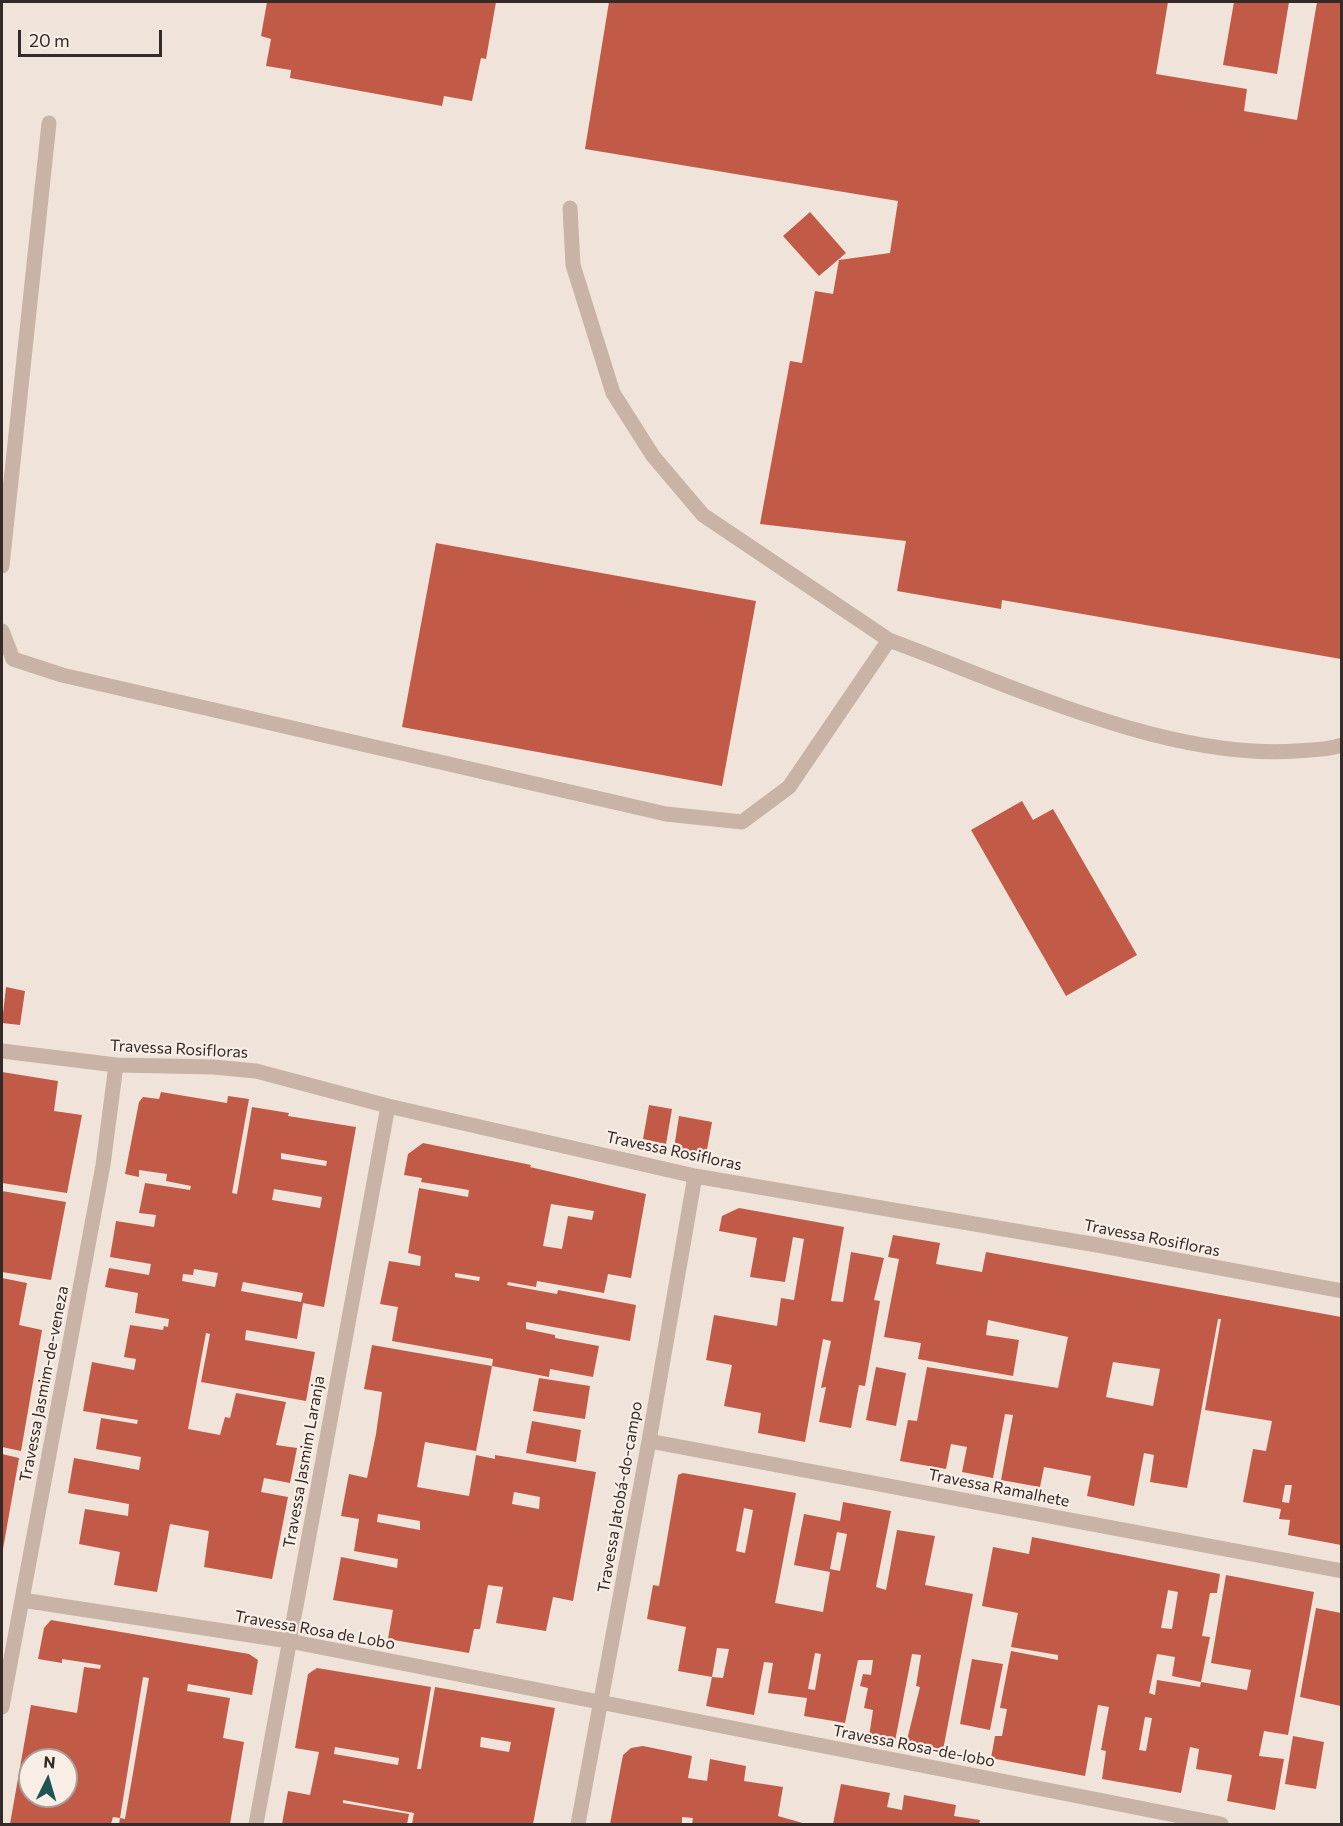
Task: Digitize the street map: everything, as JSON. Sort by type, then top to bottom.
[{"type":"street","points":[[2,566],[49,123]]},
{"type":"street","points":[[570,208],[573,264],[614,393],[653,456],[703,515],[889,640],[1137,730],[1208,747],[1271,752],[1341,746]]},
{"type":"street","points":[[2,631],[13,659],[62,675],[666,814],[742,822],[789,788],[889,640]]},
{"type":"street","name":"Travessa Rosifloras","points":[[2,1051],[116,1065],[213,1067],[256,1071],[388,1106],[695,1176],[1097,1245],[1341,1292]]},
{"type":"street","name":"Travessa Jasmim-de-veneza","points":[[2,1707],[103,1165],[116,1065]]},
{"type":"street","name":"Travessa Jasmim Laranja","points":[[256,1824],[388,1106]]},
{"type":"street","name":"Travessa Jatobá-do-campo","points":[[578,1824],[649,1441],[695,1176]]},
{"type":"street","name":"Travessa Ramalhete","points":[[649,1441],[1341,1571]]},
{"type":"street","name":"Travessa Rosa de Lobo","points":[[21,1600],[289,1641],[600,1704]]},
{"type":"street","name":"Travessa Rosa-de-lobo","points":[[600,1704],[1221,1824]]},
{"type":"building","points":[[267,2],[496,2],[486,59],[481,58],[472,101],[444,96],[442,106],[290,78],[291,70],[266,66],[271,39],[261,36]]},
{"type":"building","points":[[609,2],[1168,2],[1156,74],[1247,89],[1244,111],[1297,120],[1317,2],[1341,2],[1341,659],[1002,600],[1001,609],[897,591],[906,541],[760,524],[790,361],[802,363],[815,291],[833,294],[839,260],[890,253],[898,201],[585,149]]},
{"type":"building","points":[[1234,2],[1289,2],[1277,74],[1223,65]]},
{"type":"building","points":[[810,212],[846,253],[819,276],[783,236]]},
{"type":"building","points":[[436,543],[756,601],[722,786],[402,727]]},
{"type":"building","points":[[1022,801],[1033,820],[1053,809],[1137,955],[1066,996],[971,830]]},
{"type":"building","points":[[6,987],[25,991],[20,1025],[2,1023]]},
{"type":"building","points":[[2,1072],[58,1081],[54,1111],[82,1115],[67,1193],[2,1183]]},
{"type":"building","points":[[161,1092],[227,1103],[228,1096],[249,1099],[232,1193],[237,1194],[252,1107],[289,1113],[288,1116],[356,1127],[324,1307],[303,1303],[297,1339],[246,1330],[245,1340],[315,1352],[306,1401],[201,1382],[210,1334],[206,1333],[188,1429],[220,1435],[225,1417],[230,1418],[236,1393],[286,1402],[276,1445],[297,1448],[290,1483],[264,1478],[261,1492],[288,1497],[272,1579],[204,1567],[209,1531],[170,1524],[157,1592],[114,1585],[120,1552],[79,1544],[85,1509],[128,1516],[129,1504],[68,1493],[74,1458],[139,1470],[141,1457],[96,1449],[101,1418],[137,1424],[138,1420],[83,1411],[92,1362],[134,1370],[136,1359],[124,1357],[130,1325],[163,1330],[164,1326],[168,1327],[169,1319],[135,1313],[138,1293],[105,1287],[109,1268],[149,1275],[151,1264],[110,1257],[116,1221],[154,1227],[156,1215],[139,1213],[145,1183],[190,1190],[191,1186],[166,1181],[167,1174],[139,1170],[139,1177],[125,1174],[139,1102],[143,1097],[159,1099]],"holes":[[[281,1153],[327,1161],[326,1166],[281,1159]],[[274,1189],[322,1197],[320,1208],[272,1200]],[[194,1269],[218,1273],[215,1287],[182,1281],[183,1274],[193,1275]],[[243,1282],[303,1293],[301,1302],[241,1291]]]},
{"type":"building","points":[[649,1105],[672,1109],[666,1144],[643,1139]]},
{"type":"building","points":[[679,1116],[712,1122],[706,1155],[674,1148]]},
{"type":"building","points":[[423,1143],[531,1165],[530,1167],[646,1194],[631,1278],[608,1274],[604,1293],[537,1281],[536,1287],[508,1282],[507,1285],[557,1294],[558,1290],[636,1305],[630,1341],[526,1322],[526,1329],[555,1335],[555,1338],[599,1346],[593,1377],[550,1369],[549,1377],[492,1366],[493,1359],[392,1341],[398,1307],[380,1304],[389,1261],[420,1266],[421,1256],[408,1253],[419,1188],[468,1197],[469,1190],[421,1182],[422,1178],[404,1175],[408,1154]],"holes":[[[551,1204],[594,1211],[592,1220],[568,1216],[562,1249],[543,1246]],[[455,1273],[480,1277],[479,1281],[455,1277]]]},
{"type":"building","points":[[2,1191],[66,1202],[51,1280],[2,1272]]},
{"type":"building","points":[[739,1208],[844,1227],[831,1301],[843,1302],[851,1252],[884,1258],[874,1300],[880,1301],[865,1386],[859,1385],[851,1428],[819,1422],[826,1387],[821,1388],[831,1341],[823,1339],[805,1442],[758,1433],[761,1413],[724,1406],[732,1365],[706,1360],[714,1315],[777,1326],[781,1298],[794,1300],[804,1239],[793,1237],[785,1282],[750,1277],[757,1238],[719,1231],[722,1216]]},
{"type":"building","points":[[893,1235],[940,1243],[936,1264],[982,1272],[986,1252],[1341,1317],[1341,1545],[1288,1535],[1290,1520],[1279,1519],[1281,1509],[1243,1502],[1253,1449],[1266,1451],[1272,1421],[1205,1410],[1221,1319],[1218,1319],[1187,1488],[1150,1482],[1154,1455],[1144,1453],[1134,1506],[1087,1496],[1091,1476],[1044,1467],[1040,1487],[1001,1480],[1013,1415],[1005,1414],[993,1478],[962,1472],[967,1447],[951,1444],[946,1469],[900,1461],[908,1420],[917,1421],[927,1367],[1058,1388],[1068,1337],[988,1320],[986,1335],[1019,1340],[1013,1376],[918,1359],[921,1343],[884,1337],[899,1259],[888,1257]],"holes":[[[1113,1362],[1160,1369],[1153,1406],[1106,1397]],[[1285,1485],[1292,1485],[1289,1503],[1282,1502]]]},
{"type":"building","points":[[2,1278],[27,1283],[19,1325],[42,1330],[21,1451],[2,1447]]},
{"type":"building","points":[[372,1345],[492,1366],[476,1451],[425,1442],[417,1487],[469,1496],[476,1455],[495,1459],[495,1455],[596,1472],[573,1601],[553,1597],[546,1631],[496,1623],[503,1587],[488,1585],[480,1629],[474,1629],[469,1653],[388,1639],[393,1610],[333,1600],[341,1557],[397,1568],[398,1559],[354,1551],[359,1519],[341,1516],[349,1474],[367,1478],[376,1434],[382,1392],[364,1389]],"holes":[[[514,1492],[540,1497],[539,1509],[512,1504]],[[378,1514],[420,1521],[420,1530],[377,1522]]]},
{"type":"building","points":[[876,1367],[906,1373],[896,1426],[866,1420]]},
{"type":"building","points":[[539,1378],[590,1386],[585,1419],[533,1411]]},
{"type":"building","points":[[532,1421],[581,1430],[576,1462],[526,1453]]},
{"type":"building","points":[[2,1454],[19,1458],[3,1549],[2,1549]]},
{"type":"building","points":[[683,1473],[796,1493],[775,1603],[823,1612],[830,1572],[794,1565],[804,1514],[840,1521],[843,1502],[891,1511],[876,1587],[886,1590],[897,1530],[935,1536],[925,1585],[973,1594],[943,1750],[906,1744],[920,1687],[916,1686],[921,1655],[912,1654],[895,1741],[869,1737],[873,1710],[864,1708],[868,1688],[860,1686],[863,1674],[871,1675],[873,1660],[858,1660],[845,1723],[804,1716],[807,1698],[768,1693],[773,1663],[764,1662],[754,1715],[706,1706],[712,1677],[678,1671],[686,1627],[647,1619],[653,1585],[659,1586],[678,1475]],"holes":[[[744,1508],[753,1510],[745,1553],[736,1551]],[[837,1532],[847,1534],[840,1571],[830,1569]],[[717,1648],[729,1649],[723,1678],[712,1677]],[[815,1653],[821,1654],[815,1690],[808,1689]]]},
{"type":"building","points":[[1032,1537],[1220,1574],[1217,1593],[1210,1593],[1202,1636],[1210,1637],[1201,1682],[1247,1690],[1251,1670],[1211,1663],[1226,1575],[1314,1592],[1288,1735],[1264,1731],[1259,1756],[1284,1759],[1275,1810],[1227,1801],[1232,1775],[1196,1769],[1199,1749],[1190,1747],[1181,1793],[1102,1779],[1106,1751],[1101,1750],[1109,1707],[1098,1705],[1085,1776],[991,1758],[995,1736],[1002,1736],[1007,1709],[1000,1708],[1011,1651],[1058,1660],[1058,1655],[1011,1647],[1018,1613],[982,1606],[993,1547],[1029,1554]],"holes":[[[1168,1590],[1178,1592],[1172,1629],[1161,1628]],[[1157,1654],[1175,1657],[1172,1676],[1201,1682],[1200,1687],[1157,1680],[1155,1695],[1149,1693]],[[1145,1717],[1152,1718],[1146,1751],[1139,1750]]]},
{"type":"building","points":[[1316,1608],[1341,1613],[1341,1706],[1300,1697]]},
{"type":"building","points":[[51,1620],[249,1654],[258,1660],[252,1695],[188,1684],[187,1691],[230,1698],[223,1738],[244,1742],[230,1824],[119,1824],[120,1818],[113,1817],[111,1824],[10,1824],[18,1779],[18,1808],[78,1808],[78,1748],[23,1748],[31,1705],[77,1713],[84,1667],[100,1669],[101,1665],[62,1659],[62,1663],[38,1659],[44,1628]],"holes":[[[143,1677],[149,1678],[125,1819],[120,1818]]]},
{"type":"building","points":[[972,1659],[1003,1664],[990,1730],[960,1724]]},
{"type":"building","points":[[317,1668],[431,1687],[417,1769],[421,1769],[435,1687],[555,1708],[533,1824],[412,1824],[414,1813],[343,1800],[343,1803],[409,1814],[407,1824],[282,1824],[288,1791],[310,1795],[319,1752],[295,1748],[308,1674]],"holes":[[[481,1737],[511,1742],[509,1752],[480,1747]],[[335,1747],[399,1758],[398,1765],[334,1754]]]},
{"type":"building","points":[[1293,1736],[1324,1742],[1316,1789],[1285,1784]]},
{"type":"building","points":[[643,1746],[692,1756],[688,1778],[707,1781],[710,1759],[746,1766],[744,1781],[783,1787],[778,1816],[806,1824],[692,1824],[693,1818],[682,1817],[682,1824],[610,1824],[623,1755],[631,1748]]},
{"type":"building","points":[[841,1784],[890,1793],[887,1807],[902,1810],[904,1795],[956,1805],[954,1816],[980,1820],[979,1824],[833,1824]]}]
